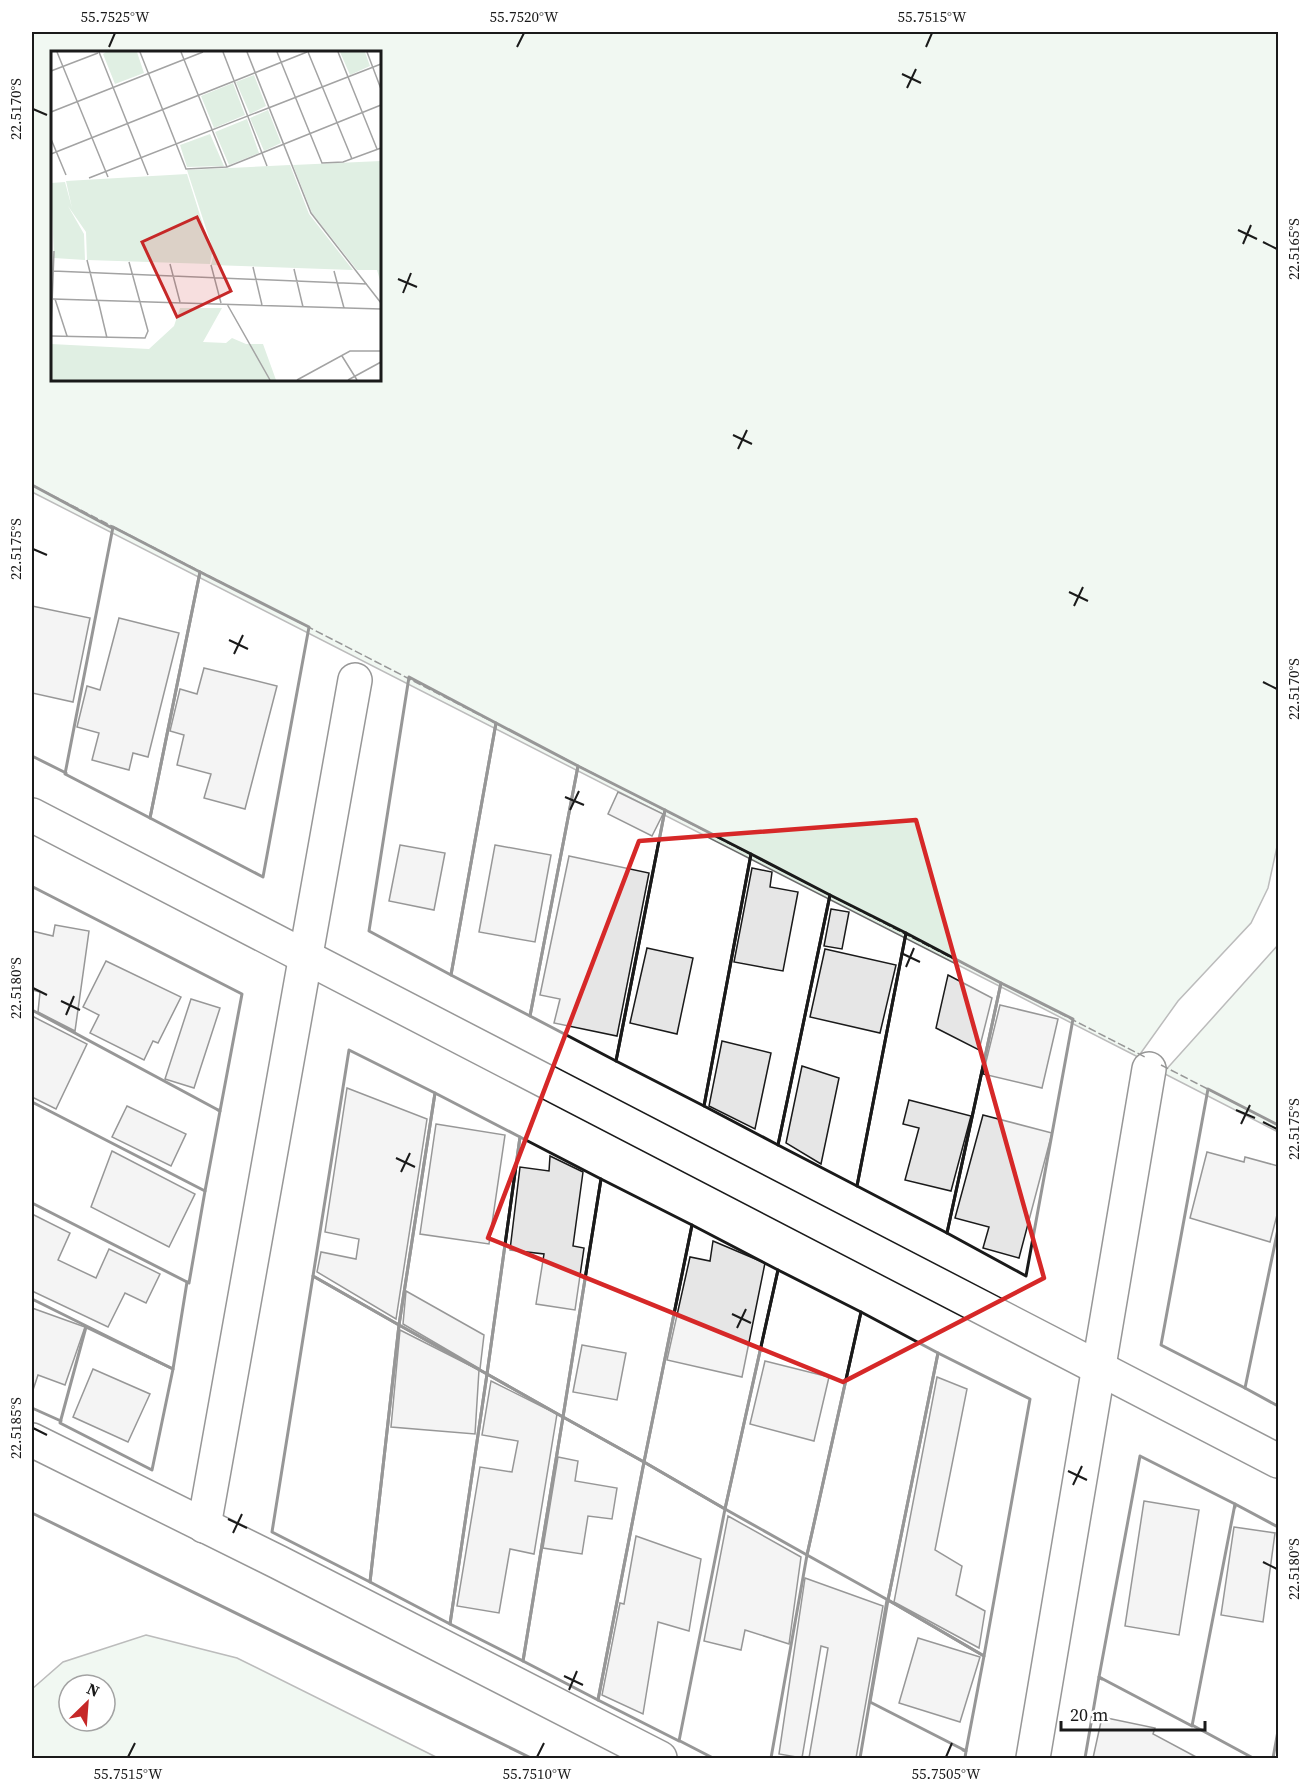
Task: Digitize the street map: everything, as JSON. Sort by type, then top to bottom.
[{"type":"street","points":[[204,1526],[355,680]]},
{"type":"street","points":[[32,816],[1278,1461]]},
{"type":"street","points":[[1032,1758],[1149,1069]]},
{"type":"street","points":[[32,1440],[660,1758]]},
{"type":"highlighted area","points":[[916,820],[1044,1278],[843,1382],[488,1238],[639,841]]},
{"type":"green space","points":[[32,32],[1278,32],[1278,842],[1268,888],[1251,923],[1178,1001],[1138,1057],[32,492]]},
{"type":"green space","points":[[1278,945],[1278,1132],[1163,1073]]},
{"type":"green space","points":[[146,1635],[237,1658],[438,1758],[32,1758],[32,1689],[63,1662]]},
{"type":"building","points":[[32,606],[90,618],[73,702],[32,693]]},
{"type":"building","points":[[119,618],[179,633],[148,757],[133,753],[129,770],[92,760],[99,733],[77,727],[87,686],[100,690]]},
{"type":"building","points":[[204,668],[277,686],[245,809],[204,798],[211,774],[177,765],[184,735],[170,731],[180,689],[197,694]]},
{"type":"building","points":[[618,792],[663,814],[652,836],[608,814]]},
{"type":"building","points":[[400,845],[445,853],[434,910],[389,901]]},
{"type":"building","points":[[495,845],[551,855],[535,942],[479,932]]},
{"type":"building","points":[[569,856],[649,873],[617,1036],[554,1023],[560,999],[540,995]]},
{"type":"building","points":[[752,868],[772,872],[770,887],[798,892],[783,971],[734,962]]},
{"type":"building","points":[[831,909],[849,912],[842,949],[824,946]]},
{"type":"building","points":[[55,925],[89,931],[75,1031],[38,1012],[40,992],[32,990],[32,931],[53,936]]},
{"type":"building","points":[[647,948],[693,958],[677,1034],[630,1023]]},
{"type":"building","points":[[825,949],[896,965],[880,1033],[810,1017]]},
{"type":"building","points":[[106,961],[181,997],[158,1043],[153,1041],[144,1060],[90,1033],[99,1015],[83,1007]]},
{"type":"building","points":[[948,975],[992,998],[979,1050],[936,1028]]},
{"type":"building","points":[[191,999],[220,1008],[194,1088],[165,1079]]},
{"type":"building","points":[[1000,1005],[1058,1019],[1042,1088],[983,1074]]},
{"type":"building","points":[[32,1016],[87,1044],[56,1109],[32,1097]]},
{"type":"building","points":[[722,1041],[771,1053],[755,1129],[709,1106]]},
{"type":"building","points":[[802,1066],[839,1078],[821,1164],[786,1143]]},
{"type":"building","points":[[347,1088],[427,1119],[396,1319],[317,1272],[321,1252],[356,1259],[359,1239],[325,1232]]},
{"type":"building","points":[[909,1100],[971,1116],[951,1191],[905,1180],[919,1128],[903,1124]]},
{"type":"building","points":[[127,1106],[186,1134],[171,1166],[112,1137]]},
{"type":"building","points":[[983,1115],[1052,1133],[1019,1258],[983,1248],[989,1227],[955,1218]]},
{"type":"building","points":[[436,1124],[505,1135],[489,1244],[420,1234]]},
{"type":"building","points":[[112,1151],[195,1194],[169,1247],[91,1207]]},
{"type":"building","points":[[1207,1152],[1244,1162],[1245,1157],[1278,1166],[1278,1211],[1270,1242],[1190,1218]]},
{"type":"building","points":[[550,1156],[583,1172],[573,1246],[584,1248],[575,1310],[536,1304],[544,1254],[510,1250],[520,1167],[549,1171]]},
{"type":"building","points":[[32,1214],[70,1233],[58,1260],[96,1278],[109,1249],[160,1274],[146,1303],[125,1293],[108,1327],[32,1291]]},
{"type":"building","points":[[713,1241],[765,1263],[742,1377],[667,1360],[690,1257],[710,1261]]},
{"type":"building","points":[[406,1291],[484,1335],[480,1369],[403,1324]]},
{"type":"building","points":[[32,1308],[85,1327],[65,1385],[38,1375],[32,1393]]},
{"type":"building","points":[[400,1330],[479,1370],[475,1434],[391,1427]]},
{"type":"building","points":[[582,1345],[626,1353],[617,1400],[573,1392]]},
{"type":"building","points":[[765,1361],[829,1377],[814,1441],[750,1424]]},
{"type":"building","points":[[93,1369],[150,1394],[128,1442],[73,1417]]},
{"type":"building","points":[[937,1377],[967,1389],[935,1550],[962,1566],[956,1595],[985,1611],[979,1648],[894,1602]]},
{"type":"building","points":[[491,1381],[557,1414],[534,1554],[510,1549],[499,1613],[457,1606],[480,1467],[512,1472],[518,1441],[482,1435]]},
{"type":"building","points":[[558,1457],[578,1461],[575,1481],[617,1488],[612,1519],[588,1516],[582,1554],[543,1548]]},
{"type":"building","points":[[1144,1501],[1199,1510],[1179,1635],[1125,1626]]},
{"type":"building","points":[[728,1516],[801,1557],[789,1644],[745,1630],[741,1650],[704,1641]]},
{"type":"building","points":[[1234,1527],[1275,1533],[1263,1622],[1221,1615]]},
{"type":"building","points":[[636,1536],[701,1559],[689,1631],[658,1622],[643,1714],[602,1695],[620,1603],[624,1604]]},
{"type":"building","points":[[805,1578],[883,1606],[856,1758],[809,1758],[828,1648],[821,1646],[802,1758],[779,1754]]},
{"type":"building","points":[[918,1638],[980,1657],[960,1722],[899,1703]]},
{"type":"building","points":[[1102,1717],[1155,1728],[1153,1734],[1198,1758],[1093,1758]]},
{"type":"fence","points":[[32,485],[1145,1057]]},
{"type":"fence","points":[[1161,1065],[1278,1125]]},
{"type":"wall","points":[[32,485],[112,528]]},
{"type":"wall","points":[[113,527],[200,572],[150,818],[65,774],[113,527]]},
{"type":"wall","points":[[200,572],[309,627],[263,877],[150,818],[200,572]]},
{"type":"wall","points":[[409,677],[496,723],[451,975],[369,931],[409,677]]},
{"type":"wall","points":[[496,723],[578,766],[530,1016],[451,975],[496,723]]},
{"type":"wall","points":[[32,756],[66,773]]},
{"type":"wall","points":[[578,766],[665,810],[616,1061],[530,1016],[578,766]]},
{"type":"wall","points":[[665,810],[751,854],[704,1106],[616,1061],[665,810]]},
{"type":"wall","points":[[751,854],[830,895],[778,1145],[704,1106],[751,854]]},
{"type":"wall","points":[[32,894],[33,887],[242,994],[220,1111],[32,1010]]},
{"type":"wall","points":[[830,895],[906,933],[857,1186],[778,1145],[830,895]]},
{"type":"wall","points":[[906,933],[1001,983],[947,1233],[857,1186],[906,933]]},
{"type":"wall","points":[[1001,983],[1073,1019],[1026,1276],[947,1233],[1001,983]]},
{"type":"wall","points":[[349,1050],[435,1093],[399,1325],[313,1276],[349,1050]]},
{"type":"wall","points":[[1278,1125],[1208,1089],[1161,1345],[1245,1388],[1278,1229]]},
{"type":"wall","points":[[435,1093],[520,1137],[487,1374],[399,1325],[435,1093]]},
{"type":"wall","points":[[32,1102],[205,1191],[220,1111],[218,1110]]},
{"type":"wall","points":[[520,1137],[601,1179],[563,1417],[487,1374],[520,1137]]},
{"type":"wall","points":[[601,1179],[692,1225],[644,1462],[563,1417],[601,1179]]},
{"type":"wall","points":[[32,1203],[189,1283],[205,1191]]},
{"type":"wall","points":[[692,1225],[778,1270],[725,1509],[644,1462],[692,1225]]},
{"type":"wall","points":[[778,1270],[861,1312],[807,1555],[725,1509],[778,1270]]},
{"type":"wall","points":[[313,1276],[399,1325],[370,1582],[272,1532],[313,1276]]},
{"type":"wall","points":[[32,1299],[173,1369],[187,1282]]},
{"type":"wall","points":[[861,1312],[938,1353],[888,1600],[807,1555],[861,1312]]},
{"type":"wall","points":[[399,1325],[487,1374],[450,1624],[370,1582],[399,1325]]},
{"type":"wall","points":[[86,1327],[173,1369],[152,1470],[60,1423],[86,1327]]},
{"type":"wall","points":[[938,1353],[1030,1399],[984,1656],[888,1600],[938,1353]]},
{"type":"wall","points":[[487,1374],[563,1417],[523,1661],[450,1624],[487,1374]]},
{"type":"wall","points":[[1245,1388],[1278,1406]]},
{"type":"wall","points":[[32,1408],[61,1421]]},
{"type":"wall","points":[[563,1417],[644,1462],[598,1700],[523,1661],[563,1417]]},
{"type":"wall","points":[[1140,1456],[1235,1504],[1192,1726],[1099,1677],[1140,1456]]},
{"type":"wall","points":[[644,1462],[725,1509],[679,1741],[598,1700],[644,1462]]},
{"type":"wall","points":[[1235,1507],[1235,1504],[1278,1527]]},
{"type":"wall","points":[[32,1513],[531,1758]]},
{"type":"wall","points":[[771,1758],[807,1555]]},
{"type":"wall","points":[[860,1758],[887,1600]]},
{"type":"wall","points":[[888,1600],[984,1656],[966,1751],[870,1702],[888,1600]]},
{"type":"wall","points":[[1085,1758],[1099,1677],[1102,1679]]},
{"type":"wall","points":[[1192,1725],[1253,1758]]},
{"type":"wall","points":[[1273,1758],[1278,1731]]},
{"type":"wall","points":[[680,1741],[713,1758]]},
{"type":"wall","points":[[963,1750],[966,1751],[965,1758]]}]
